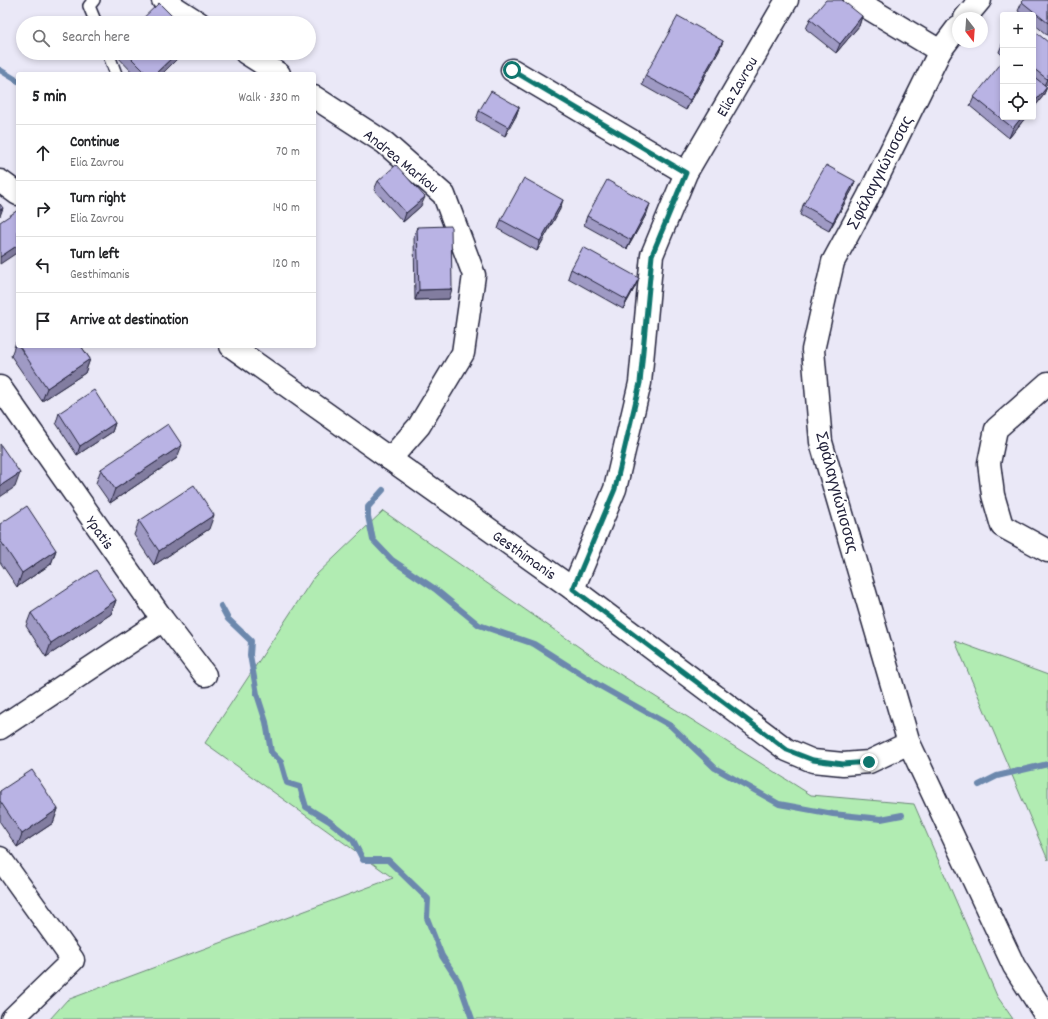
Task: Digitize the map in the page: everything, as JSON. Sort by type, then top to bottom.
[{"type":"street","points":[[163,0],[188,16]]},
{"type":"street","name":"Elia Zavrou","points":[[573,589],[615,489],[640,383],[652,255],[686,173],[787,0]]},
{"type":"street","points":[[855,0],[940,50]]},
{"type":"street","points":[[970,12],[980,0]]},
{"type":"street","name":"Σφάλαγγιώτισσας","points":[[952,35],[940,50],[867,199],[833,262],[813,350],[821,442],[909,743],[1014,966],[1048,1019]]},
{"type":"street","points":[[257,60],[276,72]]},
{"type":"street","points":[[512,70],[686,173]]},
{"type":"street","name":"Andrea Markou","points":[[316,98],[385,143],[444,195],[474,275],[463,353],[419,426],[390,459]]},
{"type":"street","points":[[0,181],[16,193]]},
{"type":"street","name":"Gesthimanis","points":[[234,348],[573,589],[787,750],[813,760],[843,764],[869,762],[909,743]]},
{"type":"street","points":[[1048,383],[996,429],[989,463],[993,495],[1002,526],[1048,551]]},
{"type":"street","name":"Ypatis","points":[[0,388],[162,620],[205,675]]},
{"type":"street","points":[[0,728],[162,620]]},
{"type":"street","points":[[0,858],[73,960],[12,1019]]},
{"type":"lane","points":[[93,16],[89,6],[94,0]]},
{"type":"lane","points":[[111,60],[115,72]]},
{"type":"green space","points":[[383,511],[602,663],[811,795],[914,804],[997,996],[1013,1019],[50,1019],[67,1000],[393,878],[205,743],[314,577]]},
{"type":"green space","points":[[955,641],[1048,675],[1048,860]]},
{"type":"building","points":[[826,0],[842,0],[862,16],[840,44],[810,19]]},
{"type":"building","points":[[1024,0],[1048,0],[1048,23],[1036,12],[1022,2]]},
{"type":"building","points":[[159,3],[172,16],[145,16]]},
{"type":"building","points":[[678,16],[723,41],[690,100],[645,76]]},
{"type":"building","points":[[1036,32],[1048,42],[1047,79],[1036,70]]},
{"type":"building","points":[[133,60],[170,60],[157,72],[145,72]]},
{"type":"building","points":[[1000,65],[1000,118],[974,97]]},
{"type":"building","points":[[1036,78],[1047,87],[1036,100]]},
{"type":"building","points":[[491,91],[519,107],[508,127],[479,111]]},
{"type":"building","points":[[1003,120],[1020,120],[1013,128]]},
{"type":"building","points":[[396,165],[425,197],[406,213],[378,181]]},
{"type":"building","points":[[826,165],[855,181],[833,222],[803,205]]},
{"type":"building","points":[[524,178],[563,200],[540,241],[501,220]]},
{"type":"building","points":[[607,180],[650,204],[631,240],[587,216]]},
{"type":"building","points":[[16,211],[16,246],[0,257],[0,222]]},
{"type":"building","points":[[451,226],[452,289],[419,290],[417,227]]},
{"type":"building","points":[[583,247],[639,278],[627,300],[571,269]]},
{"type":"building","points":[[20,348],[82,348],[90,359],[47,388]]},
{"type":"building","points":[[94,390],[115,423],[80,446],[59,413]]},
{"type":"building","points":[[168,424],[182,445],[115,489],[101,469]]},
{"type":"building","points":[[0,444],[20,473],[0,486]]},
{"type":"building","points":[[194,485],[214,515],[159,551],[139,521]]},
{"type":"building","points":[[27,506],[56,550],[22,573],[0,540],[0,524]]},
{"type":"building","points":[[96,570],[116,600],[51,643],[31,613]]},
{"type":"building","points":[[32,770],[58,809],[22,834],[0,801],[0,791]]},
{"type":"waterway","points":[[0,70],[16,80]]},
{"type":"waterway","points":[[383,490],[368,507],[368,516],[373,540],[392,560],[435,589],[479,625],[534,644],[600,686],[671,726],[715,768],[779,804],[833,814],[881,819],[902,815]]},
{"type":"waterway","points":[[221,606],[228,619],[251,641],[250,655],[257,694],[266,722],[271,752],[281,762],[287,783],[300,787],[306,807],[329,821],[353,840],[363,860],[388,860],[428,899],[427,918],[442,956],[459,982],[472,1019]]},
{"type":"waterway","points":[[979,785],[997,776],[1048,764]]},
{"type":"route","points":[[512,70],[686,173],[652,255],[640,383],[615,489],[573,589],[787,750],[813,760],[843,764],[869,762]]}]
